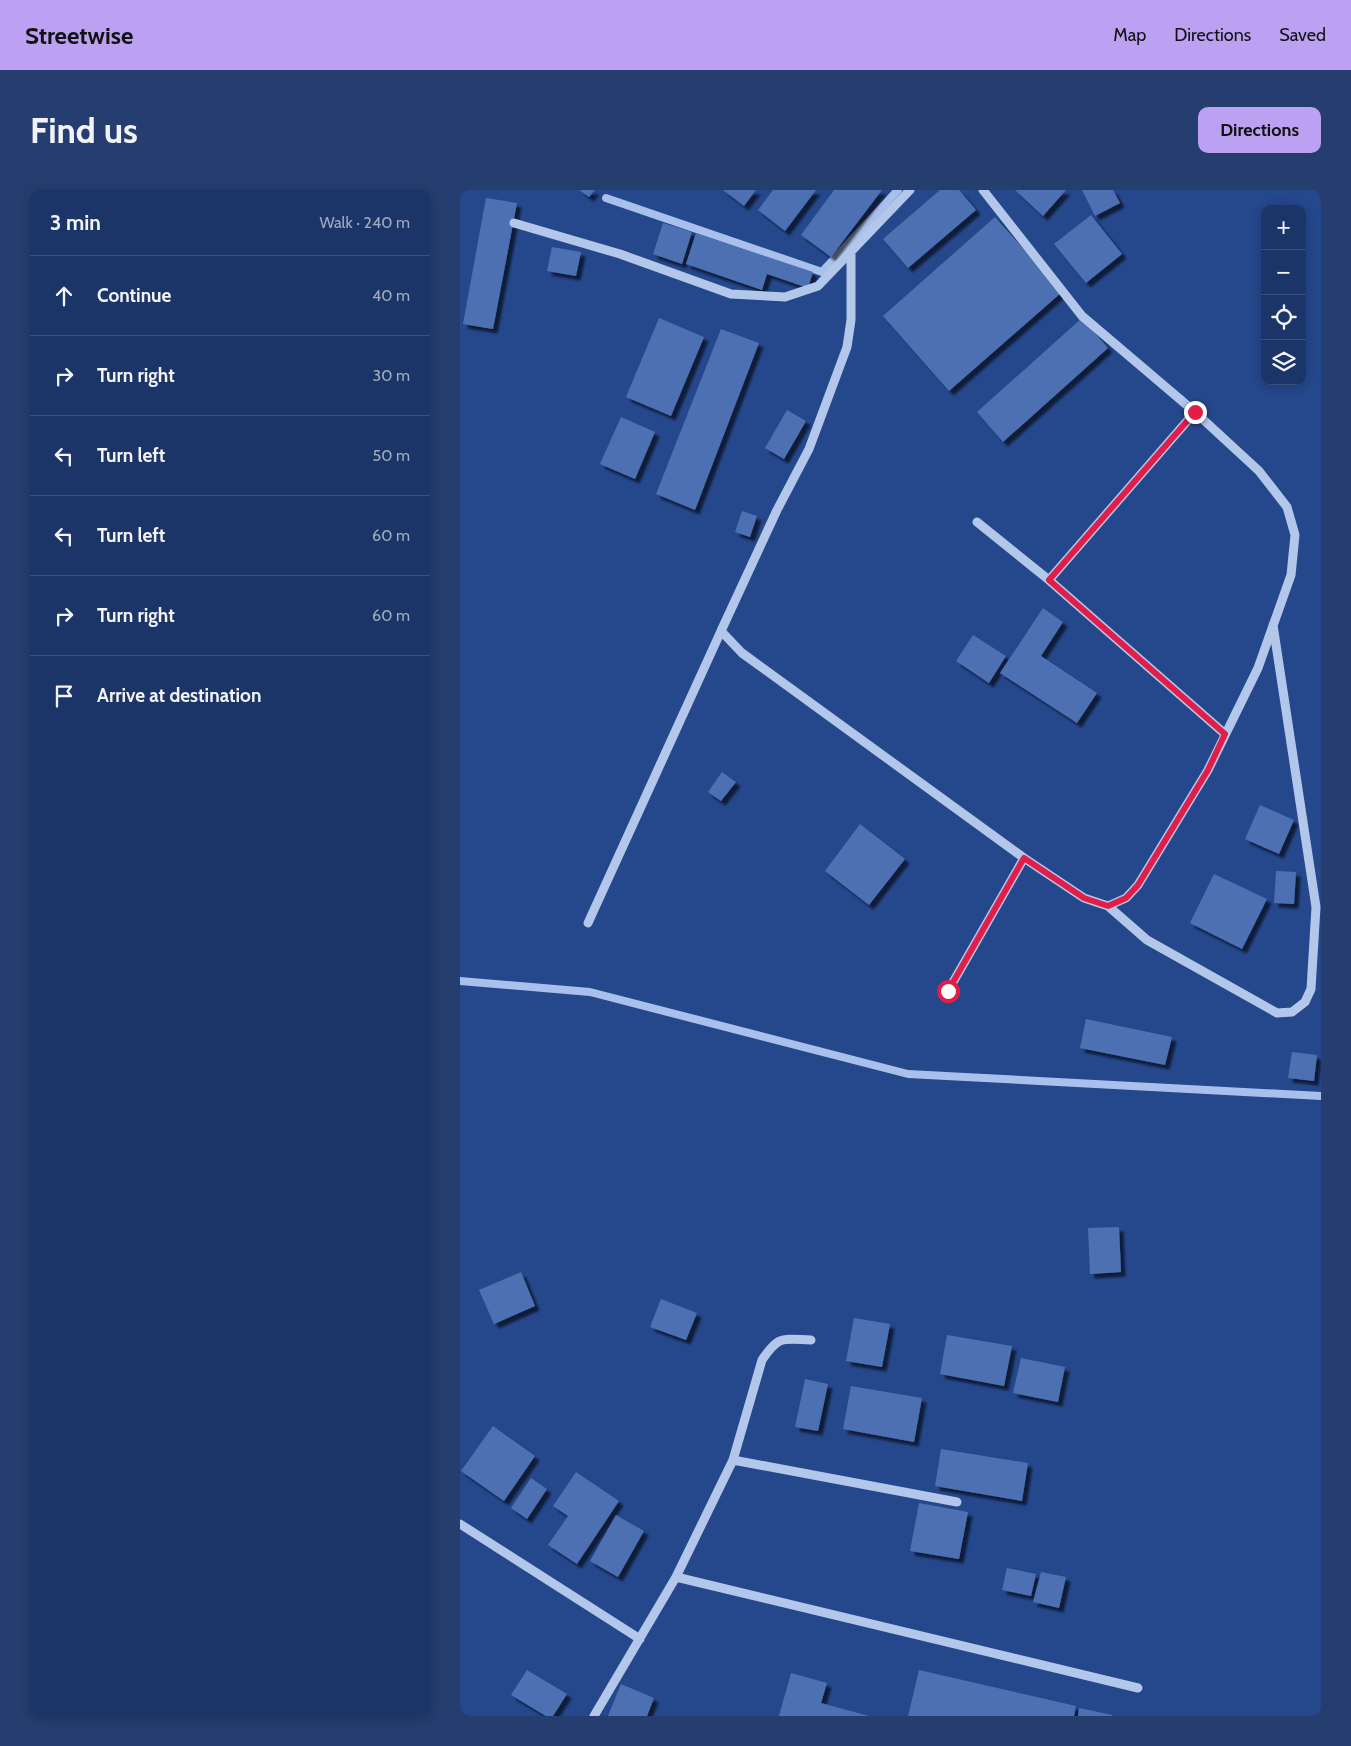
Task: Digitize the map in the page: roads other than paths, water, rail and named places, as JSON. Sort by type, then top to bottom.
[{"type":"street","points":[[514,223],[620,254],[731,294],[785,297],[818,286],[910,190]]},
{"type":"street","points":[[983,190],[1082,316],[1195,412],[1259,471],[1286,507],[1295,535],[1291,575],[1258,668],[1208,770],[1138,885],[1126,898],[1108,906]]},
{"type":"street","points":[[588,923],[777,510],[809,449],[847,347],[851,320],[851,251]]},
{"type":"street","points":[[1049,580],[1195,412]]},
{"type":"street","points":[[977,522],[1049,580],[1225,734]]},
{"type":"street","points":[[721,631],[742,653],[1024,858],[1084,898],[1108,906],[1147,940],[1277,1013],[1292,1012],[1305,1002],[1311,989],[1316,907],[1273,625]]},
{"type":"street","points":[[948,991],[1024,858]]},
{"type":"street","points":[[594,1716],[676,1577],[733,1460],[762,1360],[770,1348],[781,1339],[811,1340]]},
{"type":"street","points":[[733,1460],[957,1502]]},
{"type":"street","points":[[460,1524],[640,1639]]},
{"type":"street","points":[[676,1577],[1138,1688]]},
{"type":"waterway","points":[[606,198],[822,272],[898,190]]},
{"type":"waterway","points":[[460,981],[590,992],[908,1074],[1321,1096]]}]
